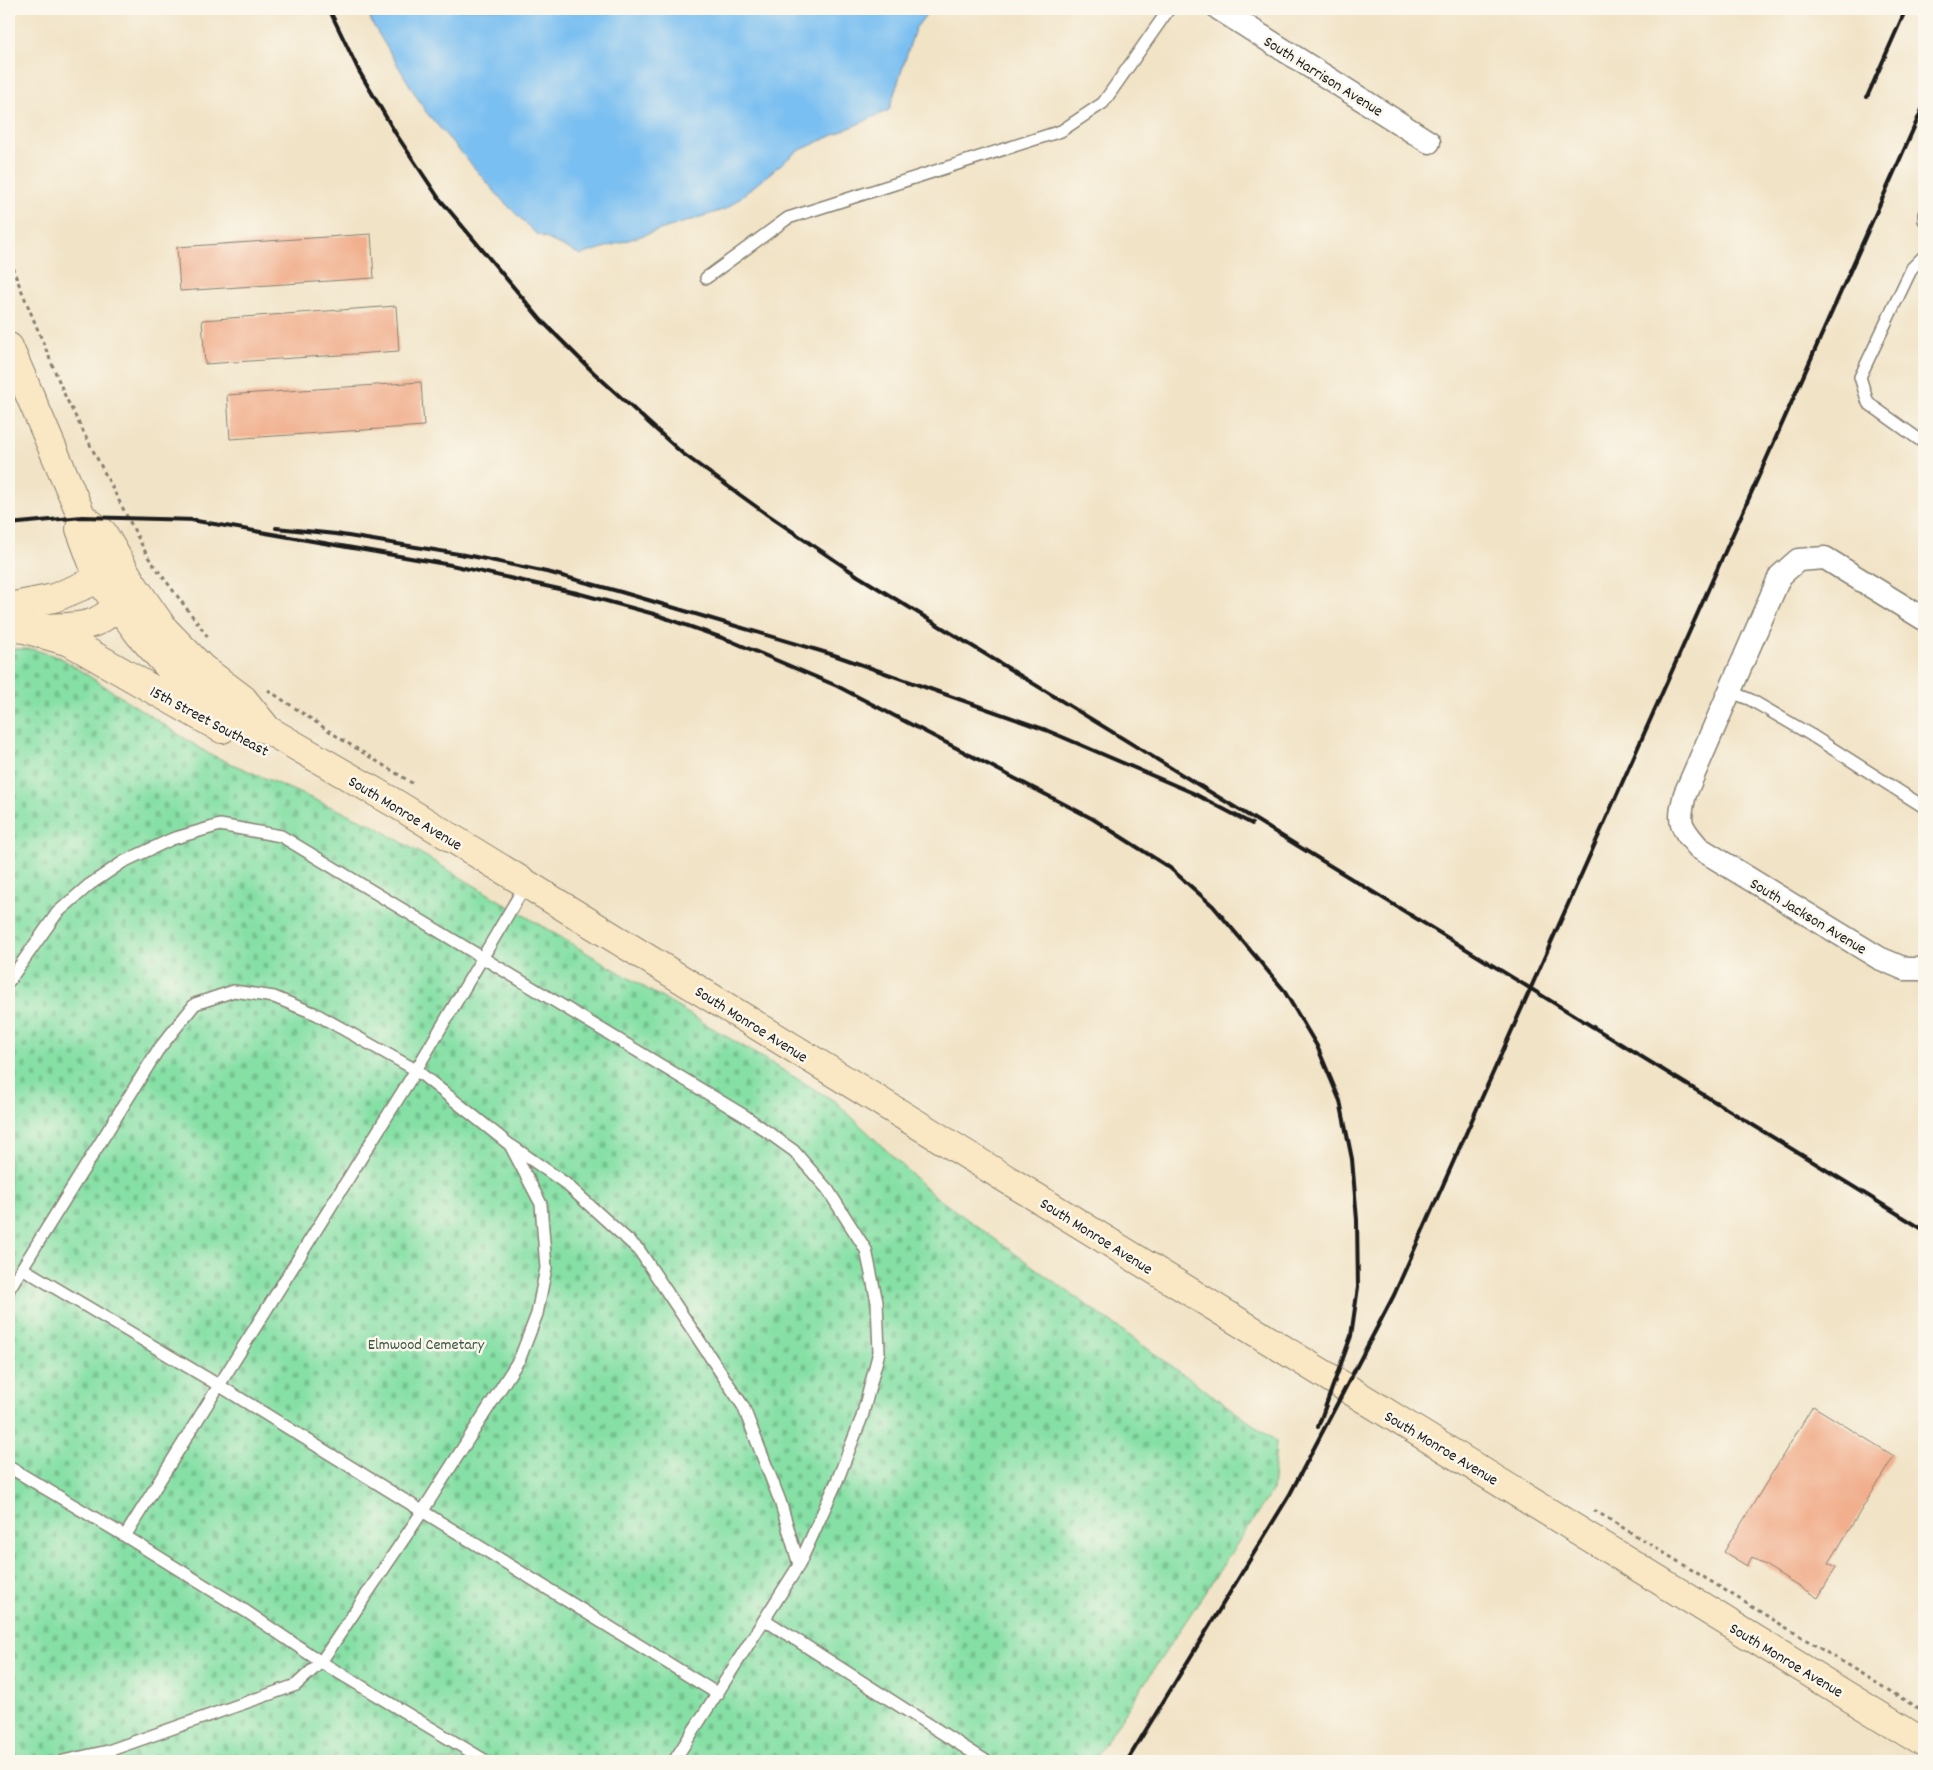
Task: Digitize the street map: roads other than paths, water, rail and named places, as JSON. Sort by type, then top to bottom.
[{"type":"main road","name":"South Monroe Avenue","points":[[9,347],[82,517],[103,533],[128,576],[164,629],[202,668],[243,699],[268,730]]},
{"type":"main road","name":"South Monroe Avenue","points":[[82,517],[80,529],[98,578],[118,606],[139,634],[182,680],[235,721],[268,730],[398,805],[1924,1743]]},
{"type":"main road","points":[[9,607],[54,598],[82,587],[98,578],[128,576]]},
{"type":"main road","name":"15th Street Southeast","points":[[17,628],[70,626],[99,622],[118,606],[128,576]]},
{"type":"main road","name":"15th Street Southeast","points":[[17,628],[70,642],[241,740],[398,805]]},
{"type":"street","name":"South Harrison Avenue","points":[[1219,9],[1429,142]]},
{"type":"street","name":"South Jackson Avenue","points":[[1924,619],[1825,558],[1798,560],[1780,576],[1685,794],[1680,817],[1684,831],[1699,848],[1879,958],[1905,969],[1924,969]]},
{"type":"lane","points":[[706,278],[788,218],[1061,131],[1103,103],[1169,9]]},
{"type":"lane","points":[[1924,214],[1924,220]]},
{"type":"lane","points":[[1924,256],[1912,268],[1860,377],[1868,403],[1924,443]]},
{"type":"lane","points":[[1729,691],[1751,700],[1810,735],[1924,807]]},
{"type":"lane","points":[[9,981],[57,912],[89,885],[123,862],[164,843],[220,826],[280,836],[745,1116],[794,1151],[828,1190],[866,1250],[877,1302],[879,1352],[862,1417],[837,1481],[799,1565],[674,1761]]},
{"type":"lane","points":[[125,1536],[416,1070],[526,884]]},
{"type":"lane","points":[[9,1289],[158,1050],[195,1004],[234,990],[274,997],[316,1014],[416,1070],[510,1144],[565,1183],[639,1250],[743,1406],[780,1501],[799,1565]]},
{"type":"lane","points":[[63,1761],[109,1756],[296,1685],[321,1662],[422,1512],[520,1358],[537,1314],[546,1268],[541,1204],[510,1144]]},
{"type":"lane","points":[[22,1268],[220,1386],[718,1694]]},
{"type":"lane","points":[[9,1467],[247,1612],[321,1662],[486,1761]]},
{"type":"lane","points":[[765,1620],[986,1761]]},
{"type":"water","points":[[367,9],[930,9],[915,29],[889,110],[796,152],[726,209],[581,255],[535,233],[503,201],[426,112],[372,23]]},
{"type":"railway","points":[[329,9],[359,71],[396,134],[438,197],[541,320],[593,372],[682,453],[765,513],[858,576],[1924,1230]]},
{"type":"railway","points":[[1867,97],[1906,9]]},
{"type":"railway","points":[[1127,1761],[1290,1494],[1394,1295],[1924,105]]},
{"type":"railway","points":[[9,524],[82,517],[196,520]]},
{"type":"railway","points":[[191,520],[451,565],[577,593],[654,614],[731,641],[837,686],[1093,819],[1170,868],[1213,906],[1283,989],[1317,1046],[1340,1101],[1352,1159],[1357,1220],[1358,1287],[1351,1336],[1318,1427]]},
{"type":"railway","points":[[276,528],[336,534],[471,556],[551,573],[834,655],[1046,730],[1193,793],[1252,824]]},
{"type":"park label","name":"Elmwood Cemetary","points":[[426,1343]]}]
